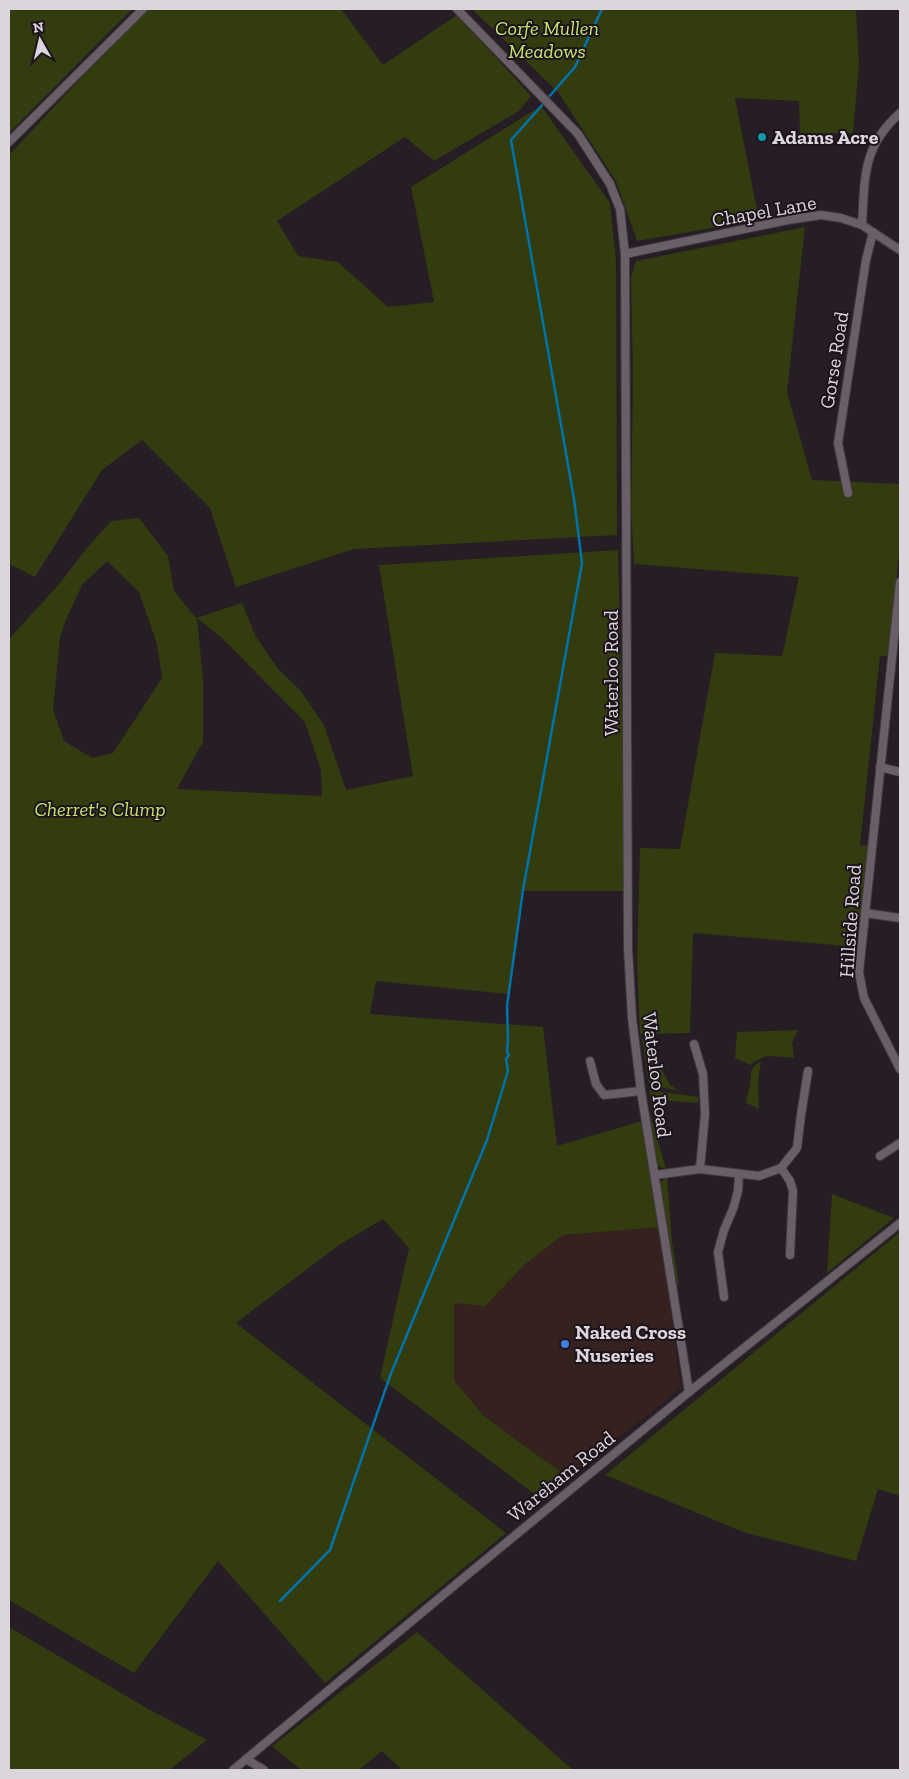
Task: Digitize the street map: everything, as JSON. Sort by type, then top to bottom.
[{"type":"street","points":[[9,142],[143,9]]},
{"type":"street","name":"Waterloo Road","points":[[457,9],[578,134],[610,184],[620,209],[625,254],[628,948],[632,1018],[640,1091],[689,1392]]},
{"type":"street","points":[[862,225],[865,173],[870,153],[877,138],[900,113]]},
{"type":"street","name":"Chapel Lane","points":[[625,254],[788,220],[822,216],[841,218],[862,225],[900,250]]},
{"type":"street","name":"Gorse Road","points":[[848,493],[838,442],[866,260],[874,232]]},
{"type":"street","name":"Hillside Road","points":[[900,582],[859,972],[864,998],[900,1069]]},
{"type":"street","points":[[880,767],[900,772]]},
{"type":"street","points":[[865,913],[900,918]]},
{"type":"street","points":[[694,1044],[703,1074],[706,1114],[700,1169]]},
{"type":"street","points":[[590,1061],[596,1084],[604,1095],[640,1091]]},
{"type":"street","points":[[655,1175],[700,1169],[759,1176],[781,1168],[797,1148],[808,1071]]},
{"type":"street","points":[[880,1156],[900,1143]]},
{"type":"street","points":[[781,1168],[790,1181],[792,1191],[790,1255]]},
{"type":"street","points":[[724,1297],[718,1252],[738,1191],[739,1174]]},
{"type":"street","name":"Wareham Road","points":[[233,1770],[689,1392],[900,1223]]},
{"type":"street","points":[[246,1759],[264,1770]]},
{"type":"shaded area","name":"Naked Cross Nuseries","points":[[660,1227],[681,1388],[569,1478],[485,1417],[454,1381],[454,1303],[525,1264],[563,1234]]},
{"type":"green space","points":[[9,9],[132,9],[9,133]]},
{"type":"green space","points":[[149,9],[341,9],[383,65],[457,15],[531,96],[519,111],[434,161],[405,137],[277,221],[298,256],[338,262],[388,307],[434,302],[411,187],[541,106],[610,203],[616,261],[617,535],[354,549],[236,587],[210,508],[142,440],[102,470],[35,577],[9,564],[9,155]]},
{"type":"green space","name":"Corfe Mullen Meadows","points":[[472,9],[856,9],[859,64],[853,133],[800,133],[799,101],[735,98],[759,220],[637,241],[616,181],[558,92]]},
{"type":"green space","points":[[805,227],[787,392],[812,480],[900,484],[900,544],[888,656],[880,656],[860,846],[869,845],[858,947],[693,933],[690,1033],[640,1034],[637,961],[640,848],[680,849],[715,653],[782,656],[799,577],[634,564],[631,510],[633,375],[631,277],[636,261]]},
{"type":"green space","name":"Cherret's Clump","points":[[139,518],[168,556],[174,591],[196,618],[242,603],[256,637],[279,670],[300,690],[324,725],[346,790],[413,776],[379,565],[618,550],[626,891],[523,891],[508,994],[376,981],[370,1014],[543,1027],[557,1146],[642,1121],[660,1227],[563,1235],[525,1264],[485,1306],[454,1303],[454,1381],[485,1417],[569,1478],[541,1499],[380,1378],[409,1248],[383,1219],[339,1245],[236,1323],[506,1533],[325,1683],[218,1561],[134,1673],[9,1600],[9,639],[60,583],[86,549],[111,521]],"holes":[[[107,561],[139,592],[157,644],[162,678],[113,753],[92,758],[64,741],[53,709],[60,638],[65,622],[82,585]],[[197,618],[222,638],[305,722],[321,770],[322,796],[177,789],[203,742],[203,680]]]},
{"type":"green space","points":[[798,1030],[792,1043],[794,1058],[766,1057],[750,1065],[735,1058],[737,1032]]},
{"type":"green space","points":[[642,1038],[652,1038],[664,1074],[670,1085],[680,1091],[649,1085]]},
{"type":"green space","points":[[761,1061],[758,1082],[759,1109],[747,1103],[746,1098],[752,1069]]},
{"type":"green space","points":[[643,1089],[645,1089],[666,1169],[658,1166],[656,1161]]},
{"type":"green space","points":[[649,1090],[699,1097],[697,1103],[659,1100],[657,1129]]},
{"type":"green space","points":[[667,1177],[672,1242],[679,1284],[677,1285],[660,1186],[661,1182]]},
{"type":"green space","points":[[832,1194],[894,1218],[827,1273]]},
{"type":"green space","points":[[900,1232],[900,1496],[878,1489],[856,1561],[746,1533],[605,1475]]},
{"type":"green space","points":[[9,1627],[150,1710],[207,1740],[169,1770],[9,1770]]},
{"type":"green space","points":[[417,1632],[573,1770],[402,1770],[382,1751],[359,1770],[301,1770],[272,1746]]},
{"type":"waterway","points":[[547,99],[575,67],[602,9]]},
{"type":"waterway","points":[[280,1601],[330,1550],[390,1376],[487,1140],[508,1071],[506,1059],[509,1055],[507,1052],[507,1006],[523,890],[582,563],[574,499],[511,140],[544,103]]},
{"type":"place","name":"Adams Acre","points":[[762,137]]},
{"type":"place","name":"Naked Cross Nuseries","points":[[565,1344]]}]
